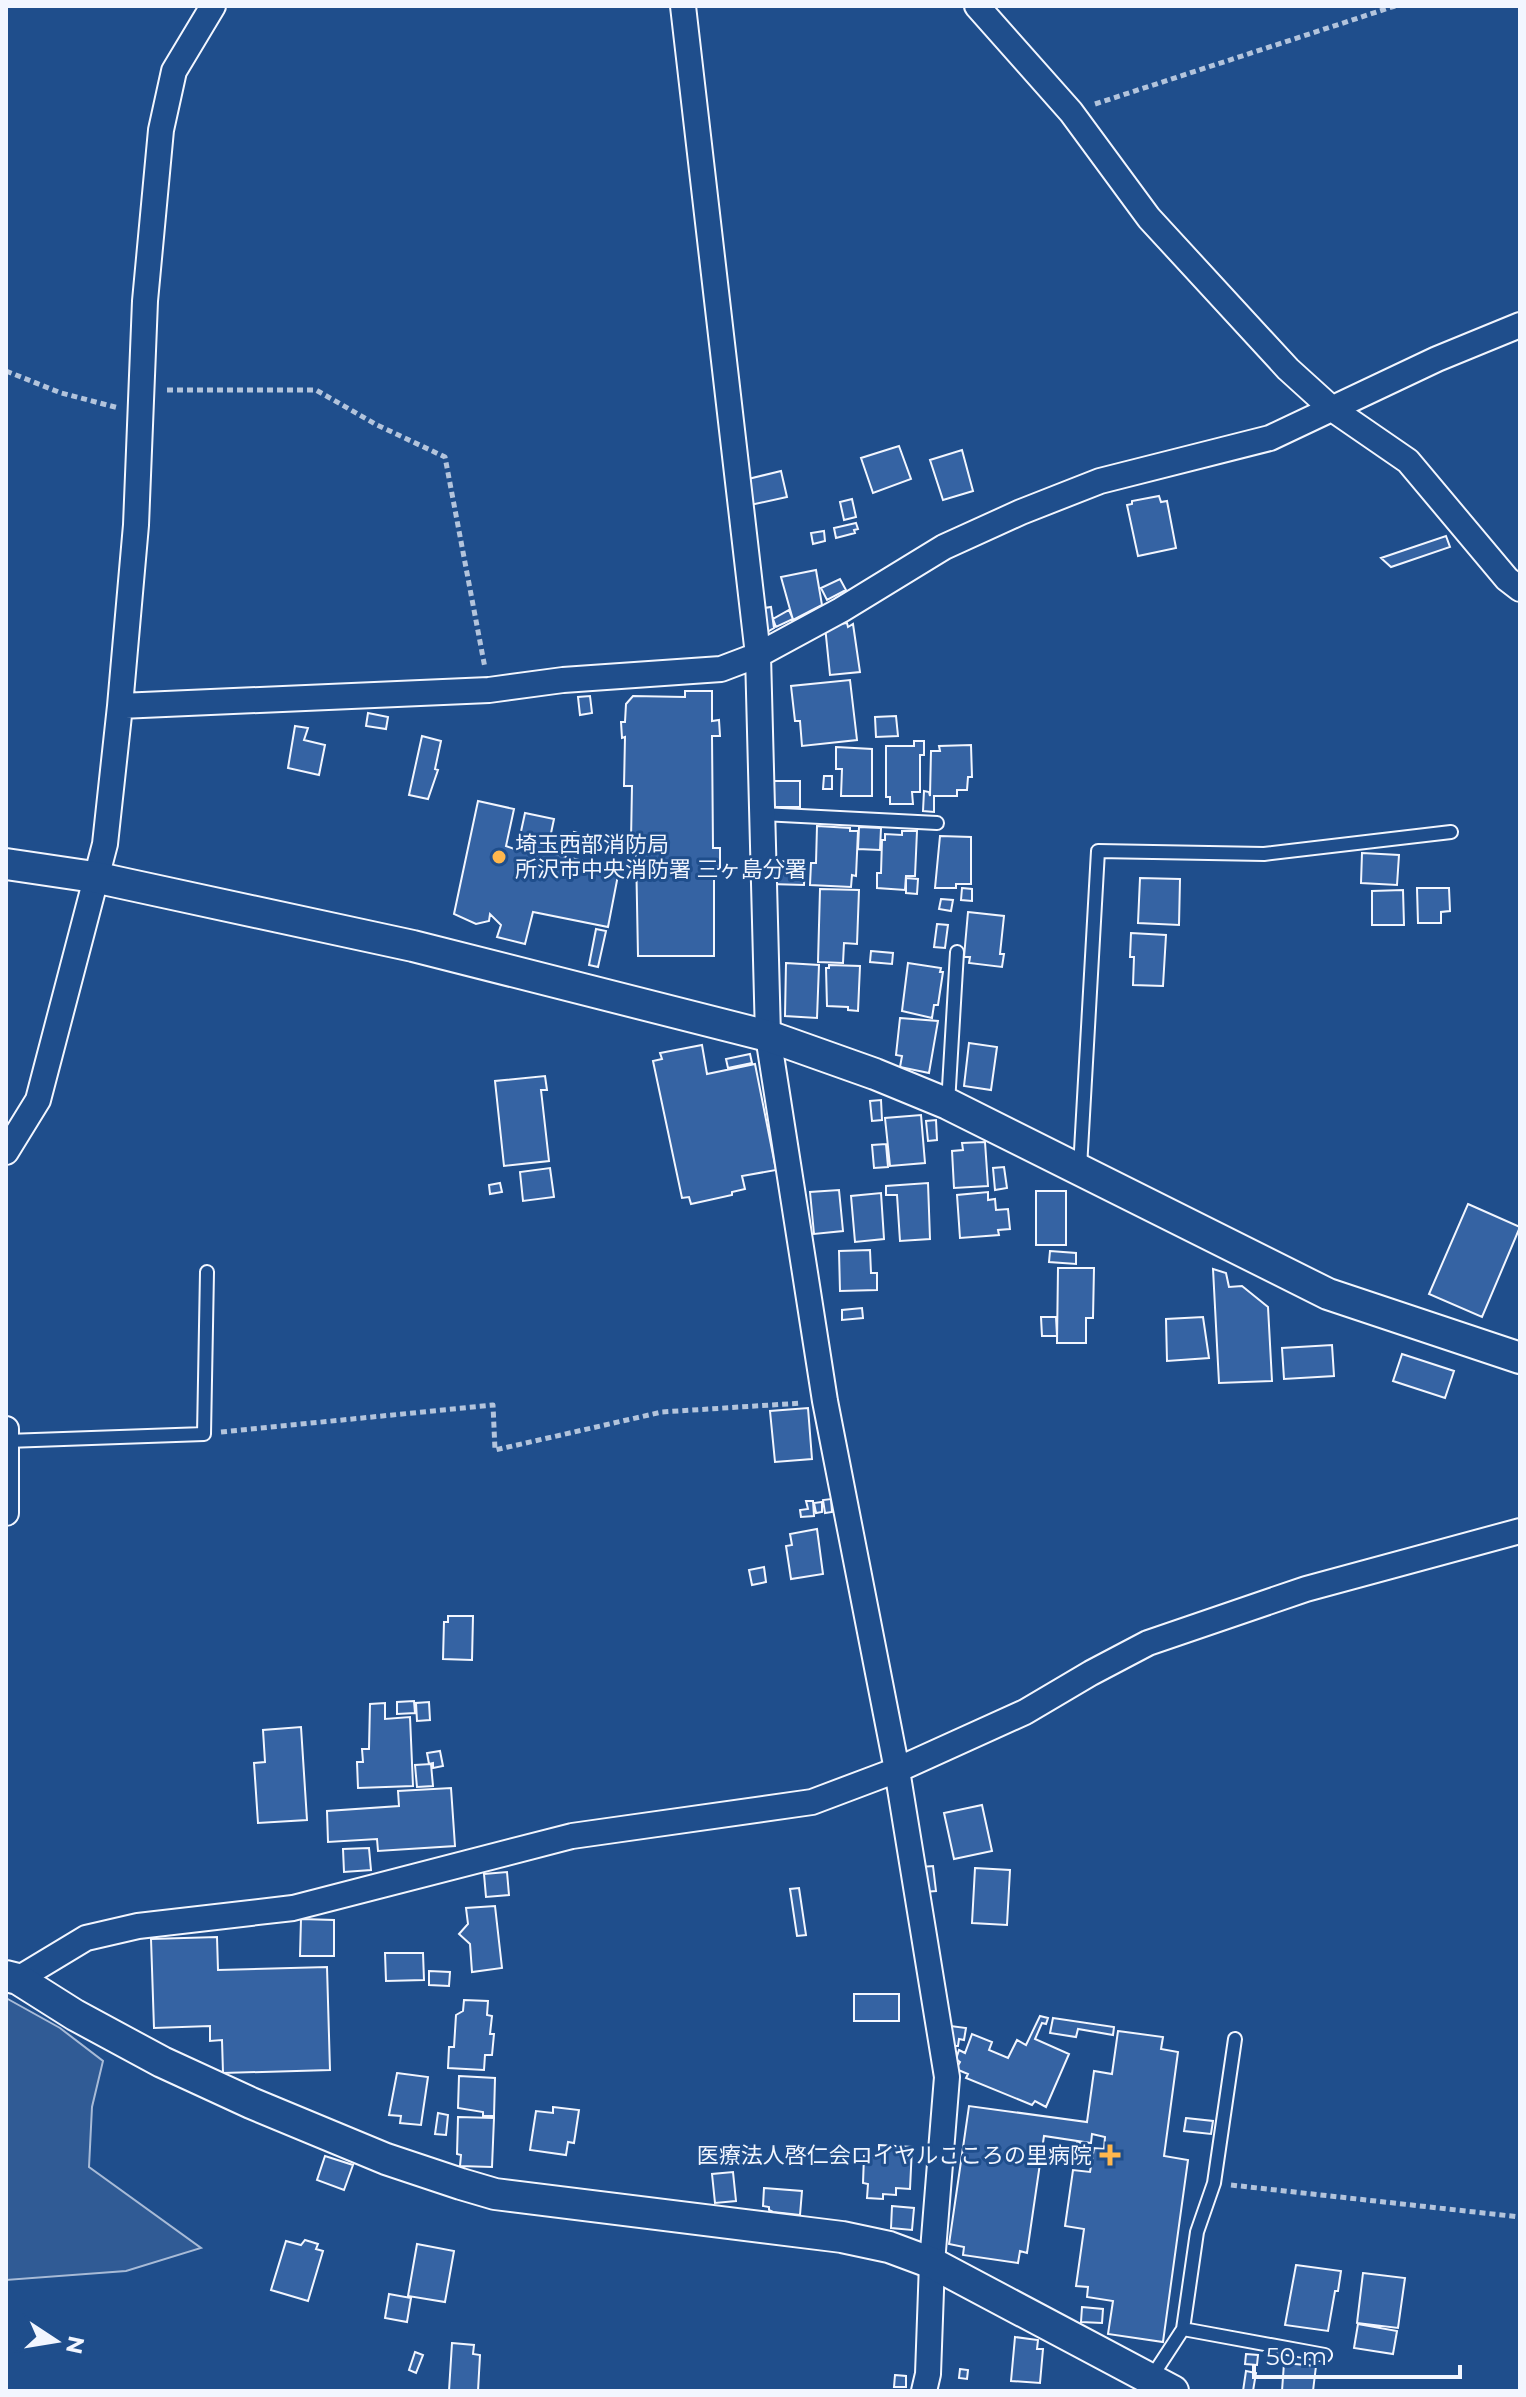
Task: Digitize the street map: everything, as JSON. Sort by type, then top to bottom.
[{"type":"street","points":[[683,6],[758,655],[768,1036],[825,1401],[897,1770],[947,2077],[932,2263],[928,2374],[924,2391]]},
{"type":"street","points":[[977,6],[1071,112],[1149,218],[1288,369],[1331,408],[1408,461],[1507,579],[1520,589]]},
{"type":"street","points":[[6,1152],[38,1100],[105,844],[136,525],[145,301],[161,130],[174,71],[203,12]]},
{"type":"street","points":[[120,706],[489,690],[563,680],[721,669],[758,655],[841,610],[944,547],[1021,512],[1100,481],[1270,438],[1437,359],[1520,325]]},
{"type":"street","points":[[6,864],[94,877],[413,946],[768,1036],[948,1104],[1328,1294],[1520,1358]]},
{"type":"street","points":[[6,1429],[6,1513]]},
{"type":"street","points":[[12,1977],[86,1938],[138,1926],[293,1908],[572,1836],[812,1802],[897,1770],[1025,1712],[1148,1643],[1306,1589],[1520,1531]]},
{"type":"street","points":[[12,1977],[162,2062],[386,2159],[495,2194],[842,2237],[889,2247],[932,2263],[1162,2384]]},
{"type":"lane","points":[[762,814],[937,823]]},
{"type":"lane","points":[[1080,1168],[1098,851],[1264,854],[1451,832]]},
{"type":"lane","points":[[948,1104],[957,952]]},
{"type":"lane","points":[[7,1441],[204,1434],[207,1272]]},
{"type":"lane","points":[[1162,2384],[1183,2329],[1197,2232],[1214,2183],[1235,2039]]},
{"type":"lane","points":[[1183,2329],[1325,2355]]},
{"type":"path","points":[[1071,112],[1395,6]]},
{"type":"path","points":[[6,371],[61,393],[140,402],[316,390],[377,425],[445,457],[489,690]]},
{"type":"path","points":[[204,1434],[493,1405],[495,1450],[662,1412],[825,1401]]},
{"type":"path","points":[[1214,2183],[1520,2217]]},
{"type":"shaded area","points":[[6,1998],[60,2028],[103,2061],[92,2107],[89,2167],[201,2248],[126,2271],[6,2280]]},
{"type":"building","points":[[899,446],[911,479],[873,493],[861,458]]},
{"type":"building","points":[[962,450],[973,491],[943,500],[930,460]]},
{"type":"building","points":[[781,471],[787,497],[750,505],[744,480]]},
{"type":"building","points":[[1159,496],[1161,502],[1167,501],[1176,548],[1138,556],[1127,505],[1132,501]]},
{"type":"building","points":[[852,499],[856,517],[844,520],[840,502]]},
{"type":"building","points":[[856,523],[858,529],[854,530],[855,533],[836,538],[834,528]]},
{"type":"building","points":[[824,531],[825,541],[813,544],[811,533]]},
{"type":"building","points":[[1446,536],[1450,547],[1391,567],[1381,558]]},
{"type":"building","points":[[816,570],[822,605],[793,620],[781,577]]},
{"type":"building","points":[[840,579],[846,590],[827,600],[821,588]]},
{"type":"building","points":[[771,607],[774,628],[767,632],[758,609]]},
{"type":"building","points":[[789,610],[793,619],[776,627],[773,619]]},
{"type":"building","points":[[847,623],[848,627],[853,624],[860,672],[830,675],[825,626]]},
{"type":"building","points":[[850,680],[857,740],[802,746],[800,721],[795,721],[791,686]]},
{"type":"building","points":[[685,691],[712,691],[712,721],[719,720],[720,736],[712,736],[713,848],[720,848],[720,869],[714,869],[714,956],[638,956],[636,851],[628,851],[632,786],[624,786],[625,737],[622,738],[621,722],[625,722],[626,704],[633,696],[685,697]]},
{"type":"building","points":[[590,696],[592,713],[580,715],[578,697]]},
{"type":"building","points":[[368,713],[388,717],[386,729],[366,726]]},
{"type":"building","points":[[896,716],[898,736],[876,737],[875,717]]},
{"type":"building","points":[[295,726],[308,728],[304,740],[325,745],[319,775],[288,768]]},
{"type":"building","points":[[422,736],[441,741],[435,769],[438,770],[428,799],[409,795]]},
{"type":"building","points":[[914,741],[924,741],[924,755],[920,755],[920,792],[912,792],[913,804],[890,804],[890,797],[886,797],[886,746],[914,746]]},
{"type":"building","points":[[971,745],[972,777],[968,777],[967,790],[957,790],[957,796],[934,796],[934,812],[923,811],[924,791],[929,792],[930,796],[931,751],[940,751],[939,746]]},
{"type":"building","points":[[836,747],[872,749],[872,796],[841,796],[842,769],[836,769]]},
{"type":"building","points":[[824,776],[832,776],[832,789],[823,789]]},
{"type":"building","points":[[773,781],[800,781],[800,807],[773,807]]},
{"type":"building","points":[[478,801],[514,809],[506,846],[517,850],[525,813],[554,819],[547,852],[619,870],[608,927],[533,912],[525,944],[497,937],[501,925],[490,914],[489,921],[476,924],[454,914]]},
{"type":"building","points":[[817,826],[858,831],[856,876],[852,875],[851,887],[810,885],[811,863],[816,863]]},
{"type":"building","points":[[859,827],[881,828],[880,850],[858,849]]},
{"type":"building","points":[[902,831],[917,831],[915,876],[906,876],[905,890],[877,888],[877,873],[881,873],[882,840],[885,840],[885,834],[902,835]]},
{"type":"building","points":[[574,832],[584,835],[581,846],[571,843]]},
{"type":"building","points":[[940,836],[971,837],[971,884],[935,888]]},
{"type":"building","points":[[1362,853],[1399,855],[1397,885],[1361,883]]},
{"type":"building","points":[[770,861],[805,862],[804,885],[770,884]]},
{"type":"building","points":[[906,878],[918,879],[917,894],[906,893]]},
{"type":"building","points":[[1140,878],[1180,879],[1179,925],[1138,923]]},
{"type":"building","points":[[962,888],[972,889],[972,901],[961,900]]},
{"type":"building","points":[[1417,888],[1449,888],[1450,911],[1441,912],[1441,923],[1418,923]]},
{"type":"building","points":[[820,889],[859,890],[857,944],[844,943],[843,963],[818,962]]},
{"type":"building","points":[[1403,890],[1404,925],[1372,925],[1372,891]]},
{"type":"building","points":[[941,899],[953,900],[951,911],[939,909]]},
{"type":"building","points":[[968,912],[1004,916],[1000,954],[1004,954],[1002,967],[969,963],[970,957],[964,957]]},
{"type":"building","points":[[937,924],[948,925],[945,948],[934,947]]},
{"type":"building","points":[[596,929],[606,931],[598,967],[589,965]]},
{"type":"building","points":[[1131,933],[1166,935],[1163,986],[1133,985]]},
{"type":"building","points":[[871,951],[893,953],[892,964],[870,962]]},
{"type":"building","points":[[786,963],[819,965],[817,1018],[785,1016]]},
{"type":"building","points":[[908,963],[941,968],[940,972],[943,972],[938,1005],[934,1005],[932,1018],[902,1011]]},
{"type":"building","points":[[829,965],[860,966],[858,1011],[827,1006],[826,968]]},
{"type":"building","points":[[900,1018],[938,1021],[929,1073],[900,1067],[902,1056],[896,1055]]},
{"type":"building","points":[[969,1043],[997,1047],[991,1090],[964,1086]]},
{"type":"building","points":[[702,1045],[707,1074],[755,1064],[776,1170],[742,1176],[745,1189],[691,1204],[689,1197],[682,1198],[653,1061],[662,1059],[660,1053]]},
{"type":"building","points":[[750,1054],[752,1063],[728,1068],[726,1059]]},
{"type":"building","points":[[545,1076],[547,1090],[541,1090],[549,1161],[504,1166],[495,1081]]},
{"type":"building","points":[[881,1100],[882,1120],[872,1121],[870,1101]]},
{"type":"building","points":[[921,1115],[925,1163],[890,1166],[885,1118]]},
{"type":"building","points":[[936,1120],[937,1140],[928,1141],[926,1121]]},
{"type":"building","points":[[985,1142],[988,1186],[954,1188],[952,1151],[963,1150],[962,1143]]},
{"type":"building","points":[[886,1144],[888,1167],[874,1168],[872,1145]]},
{"type":"building","points":[[1004,1167],[1007,1188],[995,1190],[993,1168]]},
{"type":"building","points":[[550,1168],[554,1197],[523,1201],[520,1172]]},
{"type":"building","points":[[500,1183],[502,1192],[490,1194],[489,1185]]},
{"type":"building","points":[[928,1183],[930,1239],[900,1241],[897,1195],[886,1195],[886,1186]]},
{"type":"building","points":[[839,1190],[843,1231],[814,1234],[810,1192]]},
{"type":"building","points":[[1036,1191],[1066,1191],[1066,1245],[1036,1245]]},
{"type":"building","points":[[988,1192],[988,1200],[995,1199],[996,1210],[1008,1209],[1010,1229],[998,1230],[999,1235],[960,1238],[957,1195]]},
{"type":"building","points":[[881,1193],[884,1239],[855,1242],[851,1196]]},
{"type":"building","points":[[1468,1204],[1520,1227],[1482,1317],[1429,1294]]},
{"type":"building","points":[[870,1250],[871,1273],[877,1273],[877,1290],[840,1291],[839,1251]]},
{"type":"building","points":[[1050,1251],[1076,1253],[1076,1264],[1049,1262]]},
{"type":"building","points":[[1058,1268],[1094,1268],[1093,1318],[1086,1318],[1086,1343],[1057,1343]]},
{"type":"building","points":[[1213,1269],[1226,1273],[1229,1287],[1242,1286],[1268,1307],[1272,1381],[1219,1383]]},
{"type":"building","points":[[862,1308],[863,1318],[842,1320],[842,1310]]},
{"type":"building","points":[[1041,1317],[1056,1317],[1057,1336],[1042,1336]]},
{"type":"building","points":[[1203,1317],[1209,1358],[1167,1361],[1166,1319]]},
{"type":"building","points":[[1332,1345],[1334,1376],[1284,1379],[1282,1348]]},
{"type":"building","points":[[1402,1354],[1454,1371],[1445,1398],[1393,1381]]},
{"type":"building","points":[[808,1408],[812,1459],[775,1462],[770,1411]]},
{"type":"building","points":[[831,1499],[832,1512],[825,1513],[823,1500]]},
{"type":"building","points":[[806,1501],[813,1501],[814,1516],[801,1517],[800,1510],[808,1509]]},
{"type":"building","points":[[822,1502],[822,1512],[816,1513],[814,1503]]},
{"type":"building","points":[[817,1529],[823,1574],[791,1579],[786,1546],[792,1545],[790,1534]]},
{"type":"building","points":[[764,1567],[766,1582],[752,1585],[749,1570]]},
{"type":"building","points":[[448,1616],[473,1616],[472,1660],[443,1659],[444,1622],[448,1622]]},
{"type":"building","points":[[414,1701],[415,1713],[397,1714],[397,1702]]},
{"type":"building","points":[[429,1702],[430,1720],[417,1721],[416,1703]]},
{"type":"building","points":[[385,1703],[385,1719],[410,1717],[413,1786],[358,1788],[357,1762],[363,1762],[362,1749],[369,1749],[370,1704]]},
{"type":"building","points":[[301,1727],[307,1820],[258,1823],[254,1763],[265,1762],[263,1730]]},
{"type":"building","points":[[440,1751],[443,1766],[433,1768],[427,1753]]},
{"type":"building","points":[[431,1764],[433,1786],[417,1787],[415,1765]]},
{"type":"building","points":[[451,1788],[455,1846],[378,1851],[377,1839],[328,1842],[327,1811],[399,1806],[398,1791]]},
{"type":"building","points":[[982,1805],[992,1851],[954,1859],[944,1813]]},
{"type":"building","points":[[369,1848],[371,1870],[344,1872],[343,1849]]},
{"type":"building","points":[[933,1866],[936,1891],[924,1892],[921,1867]]},
{"type":"building","points":[[975,1868],[1010,1870],[1007,1925],[972,1923]]},
{"type":"building","points":[[507,1872],[509,1895],[486,1897],[484,1874]]},
{"type":"building","points":[[799,1888],[806,1935],[797,1936],[790,1889]]},
{"type":"building","points":[[495,1906],[502,1968],[472,1972],[470,1944],[459,1934],[468,1924],[466,1908]]},
{"type":"building","points":[[301,1919],[334,1920],[334,1956],[300,1956]]},
{"type":"building","points":[[217,1937],[218,1970],[327,1967],[330,2070],[223,2073],[222,2040],[210,2041],[210,2026],[154,2028],[151,1939]]},
{"type":"building","points":[[385,1953],[423,1953],[424,1980],[386,1981]]},
{"type":"building","points":[[429,1971],[450,1972],[449,1986],[429,1985]]},
{"type":"building","points":[[854,1994],[899,1994],[899,2021],[854,2021]]},
{"type":"building","points":[[464,2000],[488,2001],[487,2015],[492,2016],[490,2034],[494,2034],[492,2055],[485,2055],[484,2070],[448,2068],[449,2047],[454,2047],[456,2015],[463,2011]]},
{"type":"building","points":[[1040,2016],[1048,2018],[1046,2024],[1042,2023],[1035,2039],[1069,2054],[1046,2107],[1035,2101],[1032,2105],[966,2078],[968,2074],[956,2069],[960,2062],[956,2059],[959,2050],[965,2053],[972,2034],[992,2042],[989,2050],[1008,2058],[1017,2040],[1026,2045]]},
{"type":"building","points":[[1053,2018],[1114,2027],[1113,2035],[1078,2029],[1076,2037],[1050,2033]]},
{"type":"building","points":[[943,2025],[966,2028],[964,2040],[959,2039],[958,2046],[950,2046]]},
{"type":"building","points":[[1118,2031],[1163,2037],[1161,2049],[1178,2052],[1164,2156],[1188,2160],[1163,2342],[1108,2334],[1113,2301],[1087,2297],[1088,2287],[1076,2286],[1084,2229],[1065,2226],[1073,2170],[1090,2172],[1094,2148],[1104,2149],[1105,2137],[1092,2134],[1091,2143],[1044,2136],[1027,2253],[1020,2251],[1018,2263],[963,2255],[964,2247],[949,2244],[969,2106],[1087,2122],[1094,2071],[1112,2074]]},
{"type":"building","points":[[397,2073],[428,2077],[421,2125],[400,2123],[401,2116],[389,2115]]},
{"type":"building","points":[[459,2076],[495,2078],[494,2116],[458,2108]]},
{"type":"building","points":[[553,2107],[579,2110],[574,2143],[568,2142],[566,2155],[530,2150],[536,2111],[553,2113]]},
{"type":"building","points":[[438,2113],[448,2115],[446,2135],[435,2134]]},
{"type":"building","points":[[458,2117],[494,2118],[492,2167],[460,2166],[461,2155],[457,2154]]},
{"type":"building","points":[[1186,2118],[1213,2121],[1211,2134],[1184,2131]]},
{"type":"building","points":[[1077,2143],[1087,2144],[1085,2158],[1075,2157]]},
{"type":"building","points":[[879,2145],[912,2147],[910,2189],[896,2188],[896,2195],[883,2194],[883,2199],[867,2198],[868,2184],[863,2183],[864,2156],[879,2157]]},
{"type":"building","points":[[325,2156],[353,2165],[344,2190],[317,2180]]},
{"type":"building","points":[[733,2172],[736,2201],[715,2203],[712,2174]]},
{"type":"building","points":[[764,2188],[802,2191],[800,2215],[773,2212],[763,2206]]},
{"type":"building","points":[[892,2206],[914,2208],[912,2230],[891,2228]]},
{"type":"building","points":[[305,2240],[318,2244],[316,2249],[323,2251],[308,2301],[271,2290],[286,2241],[301,2245]]},
{"type":"building","points":[[417,2244],[454,2251],[445,2302],[408,2296]]},
{"type":"building","points":[[1296,2265],[1341,2271],[1328,2331],[1285,2325]]},
{"type":"building","points":[[1363,2273],[1405,2278],[1398,2328],[1357,2323]]},
{"type":"building","points":[[389,2294],[411,2298],[407,2322],[385,2318]]},
{"type":"building","points":[[1082,2307],[1103,2309],[1102,2323],[1081,2322]]},
{"type":"building","points":[[1358,2324],[1397,2331],[1393,2354],[1354,2348]]},
{"type":"building","points":[[1015,2337],[1038,2340],[1037,2349],[1043,2349],[1040,2383],[1011,2381]]},
{"type":"building","points":[[452,2343],[474,2345],[473,2354],[480,2355],[478,2391],[449,2391]]},
{"type":"building","points":[[415,2352],[423,2355],[416,2373],[409,2370]]},
{"type":"building","points":[[1246,2354],[1258,2355],[1257,2365],[1245,2364]]},
{"type":"building","points":[[1284,2363],[1316,2366],[1313,2391],[1282,2391]]},
{"type":"building","points":[[960,2369],[968,2370],[967,2379],[959,2378]]},
{"type":"building","points":[[1246,2371],[1256,2373],[1253,2391],[1243,2391]]},
{"type":"building","points":[[895,2375],[906,2376],[906,2387],[894,2387]]},
{"type":"place","name":"埼玉西部消防局 所沢市中央消防署 三ヶ島分署","points":[[499,857]]},
{"type":"place","name":"医療法人啓仁会ロイヤルこころの里病院","points":[[1110,2155]]}]
